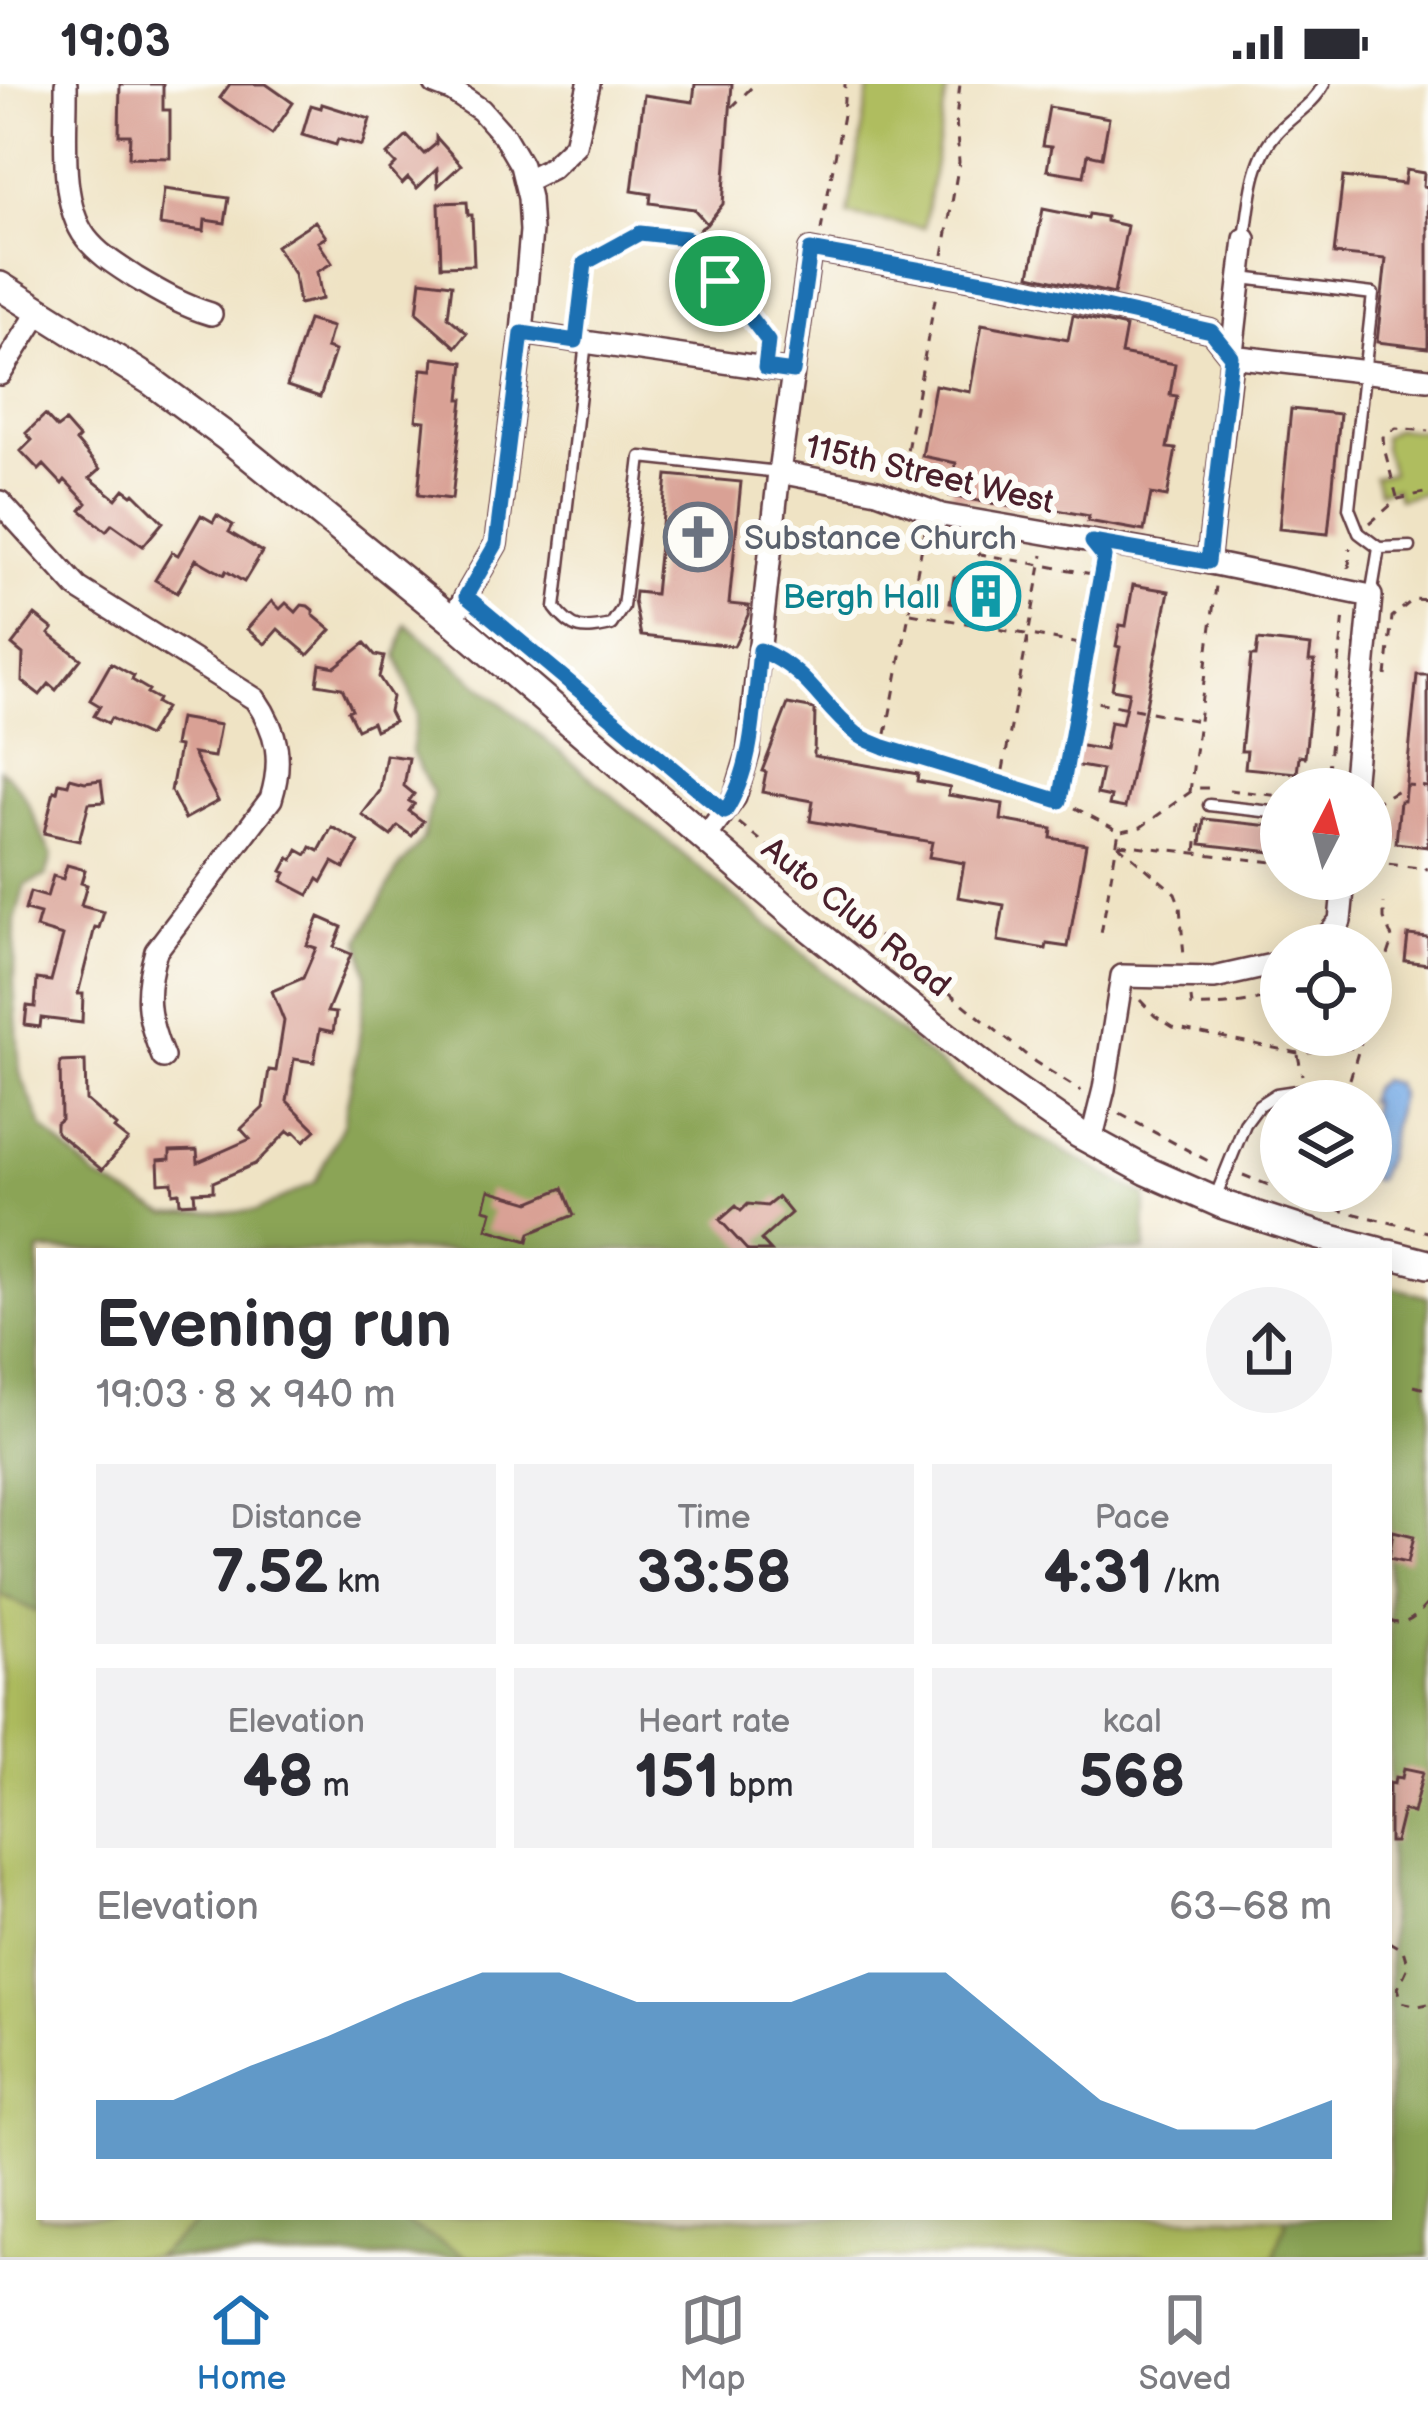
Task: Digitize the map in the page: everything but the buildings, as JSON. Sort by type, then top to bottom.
[{"type":"street","points":[[66,84],[69,194],[85,238],[112,263],[160,292],[211,314]]},
{"type":"street","points":[[435,84],[481,110],[504,136],[521,165],[530,198],[522,333],[496,544],[459,608]]},
{"type":"street","points":[[524,181],[551,168],[575,145],[590,84]]},
{"type":"street","points":[[1208,562],[1245,239]]},
{"type":"street","points":[[705,838],[735,797],[748,754],[779,472],[813,250],[1012,286],[1211,331],[1231,356],[1428,379]]},
{"type":"street","name":"Auto Club Road","points":[[0,286],[151,381],[459,608],[705,838],[800,920],[1004,1081],[1091,1141],[1147,1171],[1214,1201],[1367,1248]]},
{"type":"street","points":[[0,374],[39,312]]},
{"type":"street","points":[[522,333],[793,372]]},
{"type":"street","name":"115th Street West","points":[[779,472],[877,490],[928,511],[1371,596]]},
{"type":"street","points":[[0,502],[79,588],[255,699],[289,745],[271,799],[156,951],[147,1004],[163,1057]]},
{"type":"street","points":[[1355,768],[1371,596]]},
{"type":"street","points":[[1091,1141],[1122,976],[1188,987],[1260,968]]},
{"type":"street","points":[[1392,1255],[1428,1264]]},
{"type":"lane","points":[[1245,239],[1260,158],[1274,134],[1316,100],[1324,84]]},
{"type":"lane","points":[[1240,278],[1373,294],[1349,508],[1359,532],[1379,548],[1410,547]]},
{"type":"lane","points":[[581,341],[555,608],[567,624],[586,630],[611,625],[623,607],[641,458],[779,472]]},
{"type":"lane","points":[[1371,596],[1379,548]]},
{"type":"lane","points":[[760,650],[799,671],[859,736],[1060,801]]},
{"type":"lane","points":[[1209,805],[1260,811]]},
{"type":"lane","points":[[1214,1201],[1245,1124],[1260,1105]]},
{"type":"path","points":[[732,107],[755,84]]},
{"type":"path","points":[[813,250],[843,116],[845,84]]},
{"type":"path","points":[[884,747],[933,488],[931,479],[906,456],[958,162],[960,84]]},
{"type":"path","points":[[581,341],[585,263],[640,233],[686,238],[706,225]]},
{"type":"path","points":[[686,238],[720,281],[747,284],[745,311],[768,341],[765,368]]},
{"type":"path","points":[[1428,431],[1396,428],[1384,437],[1384,448],[1397,499],[1428,488]]},
{"type":"path","points":[[1000,783],[1044,550],[1036,532]]},
{"type":"path","points":[[1092,542],[1104,557],[1060,801],[1119,831],[1100,940]]},
{"type":"path","points":[[922,544],[1101,576]]},
{"type":"path","points":[[1190,793],[1217,584]]},
{"type":"path","points":[[1385,685],[1392,617],[1414,599],[1428,600]]},
{"type":"path","points":[[459,608],[725,812],[1035,1062],[1100,1103],[1260,1182]]},
{"type":"path","points":[[909,613],[1088,646]]},
{"type":"path","points":[[1079,698],[1199,721]]},
{"type":"path","points":[[1392,792],[1407,785],[1428,787]]},
{"type":"path","points":[[1196,853],[1200,816],[1209,805]]},
{"type":"path","points":[[1117,844],[1260,861]]},
{"type":"path","points":[[1117,844],[1175,892],[1192,1006],[1260,1000]]},
{"type":"path","points":[[1392,864],[1428,868]]},
{"type":"path","points":[[1384,903],[1386,924]]},
{"type":"path","points":[[1133,1009],[1148,994]]},
{"type":"path","points":[[1139,999],[1173,1027],[1260,1045]]},
{"type":"path","points":[[1348,1212],[1428,1232]]},
{"type":"path","points":[[1414,1386],[1428,1390]]},
{"type":"path","points":[[1392,1622],[1406,1623],[1428,1604]]},
{"type":"path","points":[[1392,1944],[1403,1950],[1408,1967],[1398,1988],[1402,2002],[1428,2004]]},
{"type":"green space","points":[[870,84],[948,84],[924,228],[848,215]]},
{"type":"green space","points":[[1396,429],[1428,431],[1428,488],[1398,499],[1395,488],[1379,492],[1374,477],[1392,473],[1383,437]]},
{"type":"green space","points":[[406,624],[1014,1124],[1146,1196],[1145,1248],[36,1248],[36,1612],[0,1594],[0,769],[25,798],[52,856],[46,876],[25,885],[15,921],[20,1073],[43,1128],[97,1178],[166,1214],[257,1211],[315,1182],[343,1124],[367,975],[360,940],[396,872],[423,839],[433,794],[411,751],[417,713],[397,655]]},
{"type":"green space","points":[[0,1141],[38,1248],[36,2220],[1286,2221],[1274,2257],[0,2257]]},
{"type":"green space","points":[[1392,1287],[1428,1297],[1428,2257],[1274,2257],[1286,2221],[1392,2220]]},
{"type":"green space","points":[[200,2220],[400,2220],[468,2257],[154,2257]]},
{"type":"water","points":[[1392,1083],[1399,1094],[1392,1129]]},
{"type":"place","name":"Substance Church","points":[[698,537]]},
{"type":"place","name":"Bergh Hall","points":[[986,596]]},
{"type":"route","points":[[640,233],[686,238],[720,281],[747,284],[745,311],[768,341],[765,368],[793,372],[810,250],[1012,286],[1211,331],[1231,356],[1208,562],[1092,542],[1104,557],[1060,801],[859,736],[799,671],[760,650],[748,754],[735,797],[725,812],[466,596],[496,544],[522,333],[576,341],[585,263],[640,233]]}]
